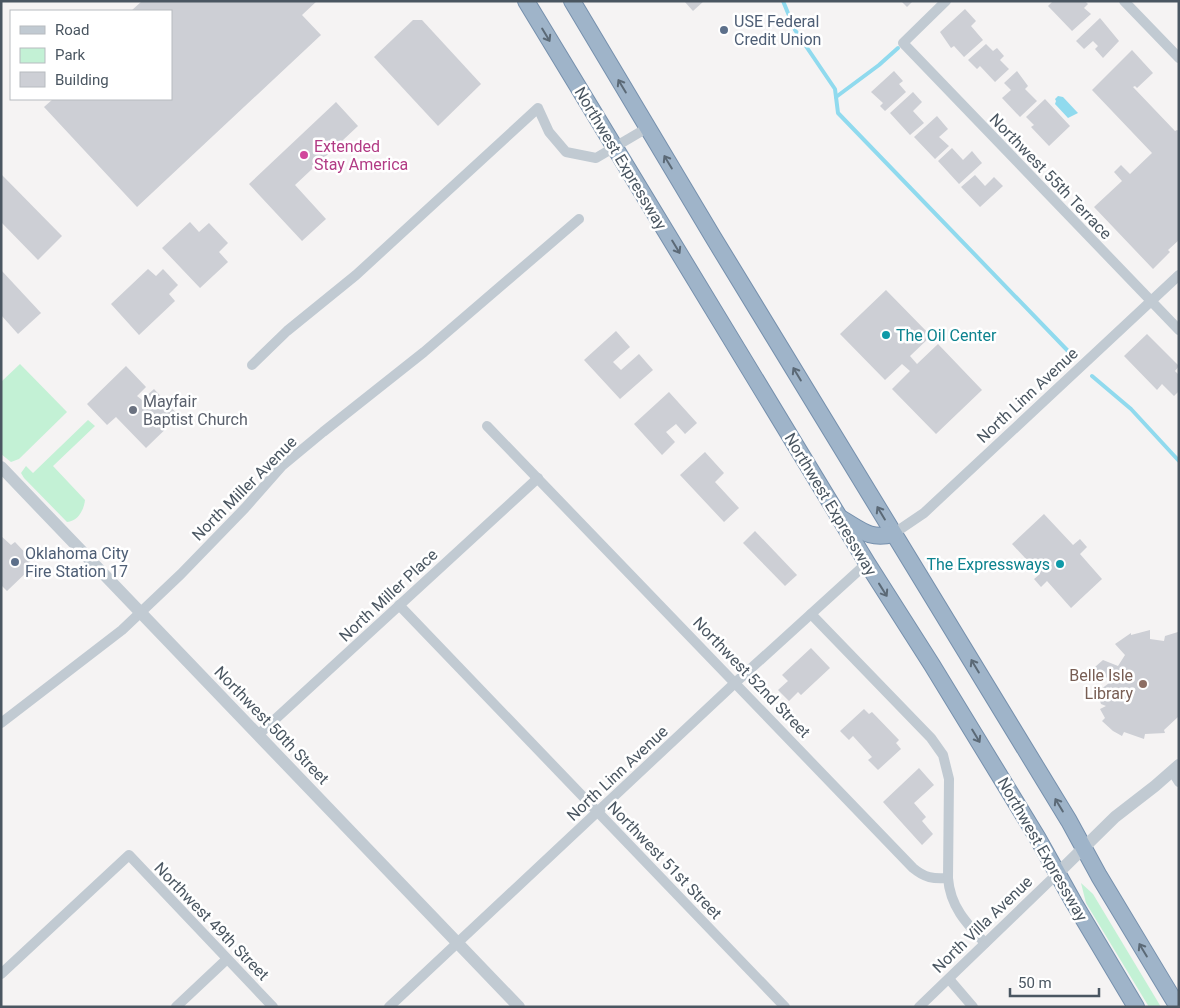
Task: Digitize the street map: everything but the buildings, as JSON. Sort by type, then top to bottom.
[{"type":"highway","name":"Northwest Expressway","points":[[526,1],[867,563],[1040,842],[1136,1007]]},
{"type":"highway","points":[[572,1],[893,534],[1064,813],[1178,1007]]},
{"type":"highway","points":[[840,518],[874,536],[893,534]]},
{"type":"street","name":"Northwest 55th Terrace","points":[[946,1],[903,43],[1179,330]]},
{"type":"street","points":[[1124,1],[1179,58]]},
{"type":"street","points":[[252,365],[287,331],[356,275],[538,108],[548,132],[566,152],[596,158],[648,128]]},
{"type":"street","name":"North Miller Avenue","points":[[1,723],[122,630],[181,574],[245,508],[282,466],[424,352],[579,219]]},
{"type":"street","name":"North Linn Avenue","points":[[893,534],[924,512],[1179,275]]},
{"type":"street","name":"Northwest 52nd Street","points":[[487,426],[920,874],[928,878],[948,878]]},
{"type":"street","name":"Northwest 50th Street","points":[[1,467],[519,1007]]},
{"type":"street","name":"North Miller Place","points":[[258,734],[538,478]]},
{"type":"street","name":"North Linn Avenue","points":[[389,1007],[736,682],[867,563]]},
{"type":"street","name":"Northwest 51st Street","points":[[399,605],[785,1007]]},
{"type":"street","points":[[811,614],[931,738],[940,751],[947,767],[949,780],[949,890],[955,906],[964,920],[985,943]]},
{"type":"street","name":"North Villa Avenue","points":[[919,1007],[1058,874],[1115,816],[1177,773]]},
{"type":"street","name":"Northwest 49th Street","points":[[1,974],[129,855],[273,1007]]},
{"type":"street","points":[[176,1007],[227,959]]},
{"type":"street","points":[[949,979],[973,1007]]},
{"type":"green space","points":[[20,364],[67,412],[19,459],[11,462],[1,454],[1,382]]},
{"type":"green space","points":[[88,420],[95,426],[53,466],[85,500],[80,514],[74,520],[67,522],[21,473],[26,466],[33,473]]},
{"type":"green space","points":[[1081,883],[1093,894],[1161,1007],[1149,1007],[1086,903]]},
{"type":"water","points":[[1058,96],[1063,97],[1078,113],[1068,118],[1055,104],[1055,99]]},
{"type":"waterway","points":[[783,1],[795,30],[835,89],[838,113],[1068,351]]},
{"type":"waterway","points":[[836,97],[879,65],[898,48]]},
{"type":"waterway","points":[[1092,376],[1131,409],[1179,461]]},
{"type":"place","name":"USE Federal Credit Union","points":[[724,30]]},
{"type":"place","name":"Extended Stay America","points":[[304,155]]},
{"type":"place","name":"The Oil Center","points":[[886,335]]},
{"type":"place","name":"Mayfair Baptist Church","points":[[133,410]]},
{"type":"place","name":"Oklahoma City Fire Station 17","points":[[15,562]]},
{"type":"place","name":"The Expressways","points":[[1060,564]]},
{"type":"place","name":"Belle Isle Library","points":[[1143,684]]}]
